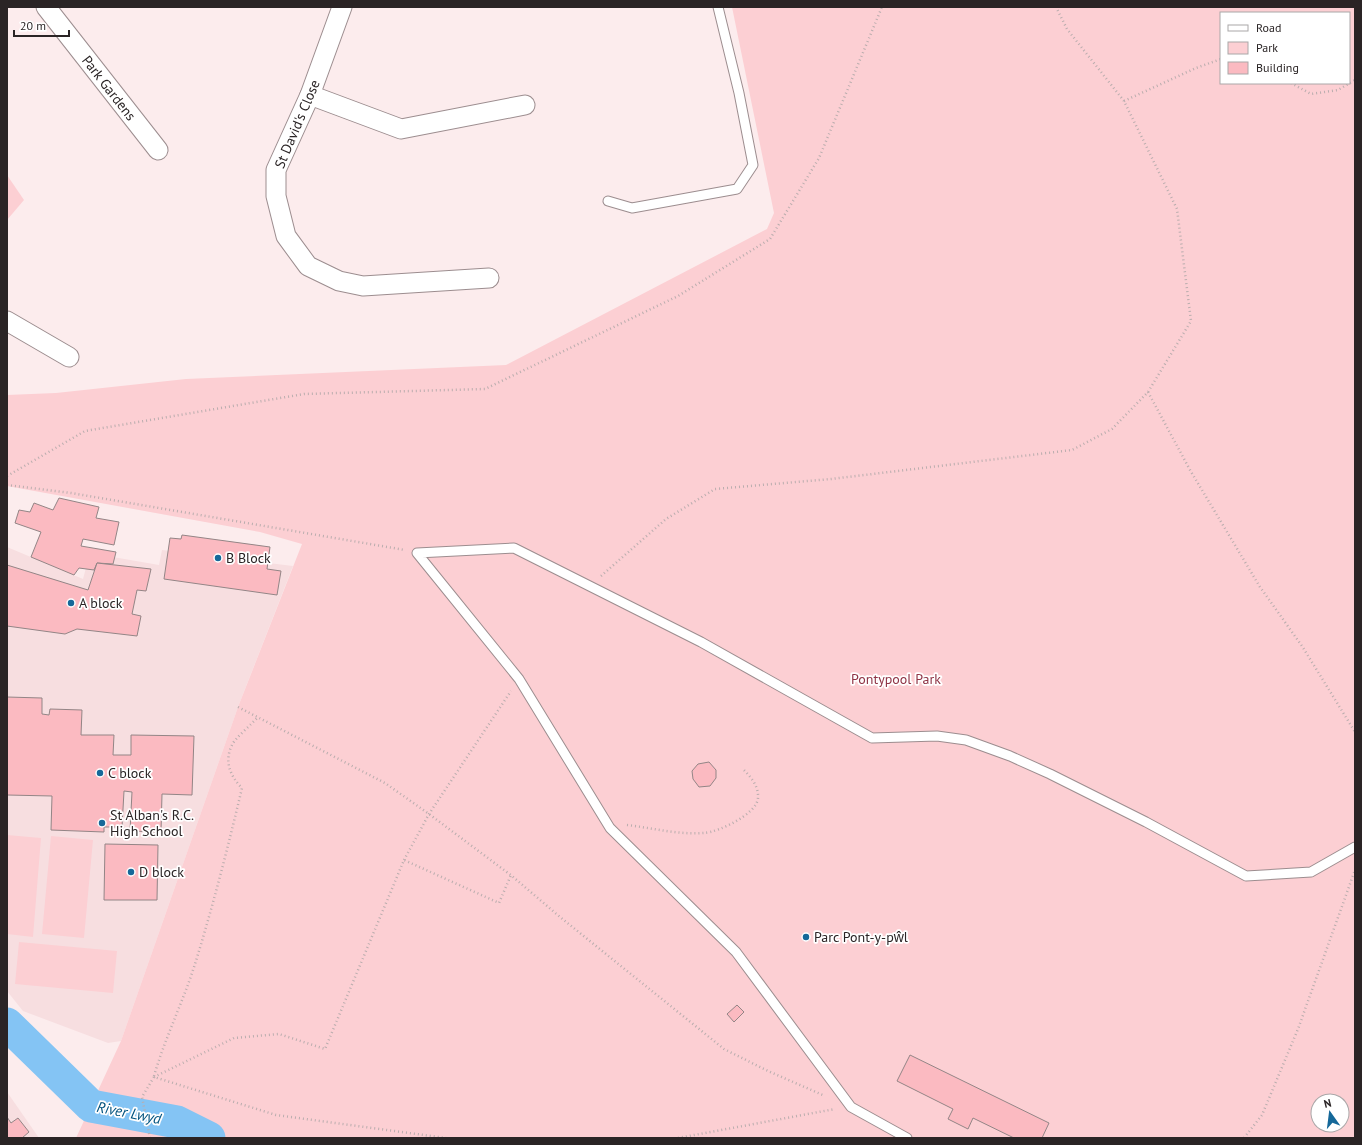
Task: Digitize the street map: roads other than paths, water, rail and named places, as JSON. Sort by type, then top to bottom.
[{"type":"street","name":"Park Gardens","points":[[46,7],[158,150]]},
{"type":"street","name":"St David's Close","points":[[342,7],[310,95],[276,170],[276,196],[286,236],[308,266],[339,281],[363,286],[489,278]]},
{"type":"street","points":[[310,95],[401,129],[525,105]]},
{"type":"street","points":[[7,321],[69,357]]},
{"type":"lane","points":[[608,201],[632,208],[737,189],[753,164],[739,93],[718,7]]},
{"type":"lane","points":[[907,1138],[851,1107],[736,952],[607,826],[519,679],[417,553],[514,548],[701,642],[872,738],[937,736],[966,740],[1010,756],[1050,774],[1146,822],[1246,876],[1311,872],[1355,847]]},
{"type":"waterway","name":"River Lwyd","points":[[7,1024],[91,1106],[177,1122],[209,1138]]},
{"type":"place","name":"B Block","points":[[218,558]]},
{"type":"place","name":"A block","points":[[71,603]]},
{"type":"place","name":"C block","points":[[100,773]]},
{"type":"place","name":"St Alban's R.C. High School","points":[[102,823]]},
{"type":"place","name":"D block","points":[[131,872]]},
{"type":"place","name":"Parc Pont-y-pŵl","points":[[806,937]]},
{"type":"park label","name":"Pontypool Park","points":[[896,679]]}]
